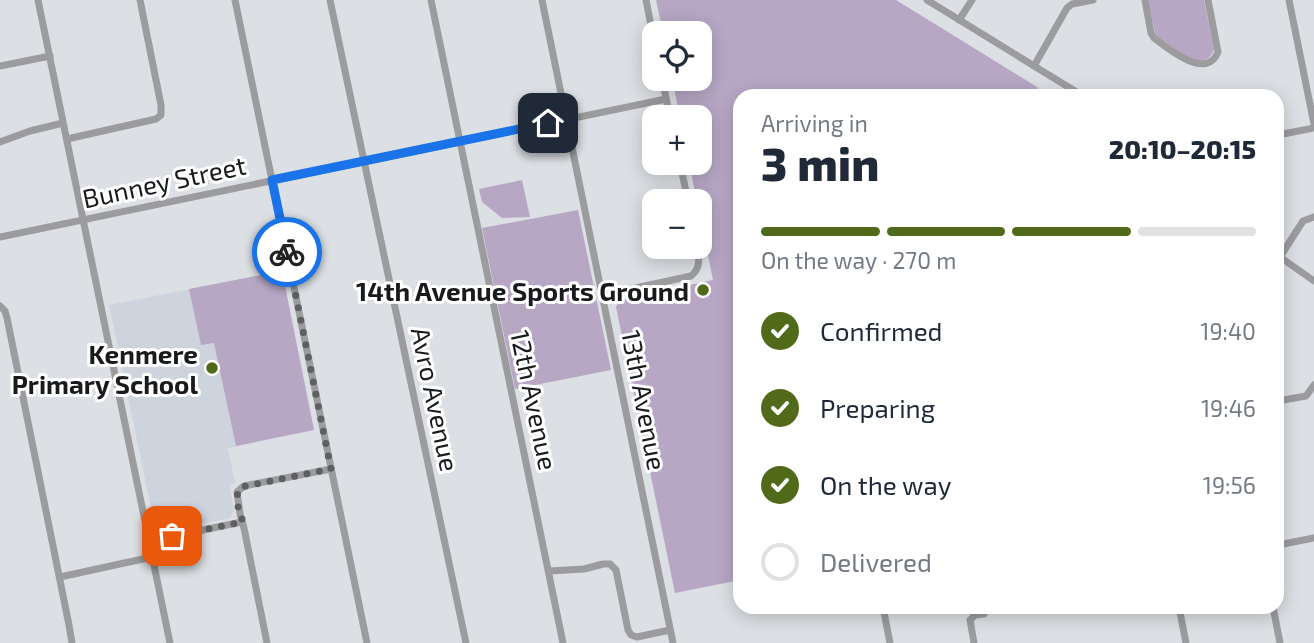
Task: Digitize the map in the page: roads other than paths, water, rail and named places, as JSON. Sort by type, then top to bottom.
[{"type":"street","points":[[38,0],[170,643]]},
{"type":"street","points":[[67,139],[156,119],[161,115],[140,0]]},
{"type":"street","points":[[236,0],[367,643]]},
{"type":"street","name":"Avro Avenue","points":[[330,0],[466,643]]},
{"type":"street","name":"12th Avenue","points":[[431,0],[563,643]]},
{"type":"street","name":"13th Avenue","points":[[542,0],[673,643]]},
{"type":"street","points":[[646,0],[650,21]]},
{"type":"street","points":[[927,0],[1069,88]]},
{"type":"street","points":[[959,20],[972,0]]},
{"type":"street","points":[[1034,66],[1067,8],[1072,4],[1093,0]]},
{"type":"street","points":[[1145,0],[1154,38],[1197,64],[1213,60],[1218,52],[1208,0]]},
{"type":"street","points":[[1284,134],[1314,126],[1289,0]]},
{"type":"street","points":[[0,66],[50,56]]},
{"type":"street","points":[[664,91],[667,105]]},
{"type":"street","name":"Bunney Street","points":[[0,237],[666,99]]},
{"type":"street","points":[[0,142],[64,123]]},
{"type":"street","points":[[1284,250],[1303,221],[1314,217]]},
{"type":"street","points":[[603,295],[691,276],[699,266],[699,259]]},
{"type":"street","points":[[1284,261],[1314,281]]},
{"type":"street","points":[[0,306],[7,318],[72,643]]},
{"type":"street","points":[[1306,396],[1314,385]]},
{"type":"street","points":[[1284,400],[1306,396],[1314,400]]},
{"type":"street","points":[[267,643],[237,492],[241,487],[331,469]]},
{"type":"street","points":[[149,541],[243,522]]},
{"type":"street","points":[[1284,544],[1314,538]]},
{"type":"street","points":[[60,576],[152,557]]},
{"type":"street","points":[[549,571],[612,565],[617,572],[629,632],[637,636],[670,631]]},
{"type":"street","points":[[884,614],[890,643]]},
{"type":"street","points":[[974,643],[970,620],[975,615],[984,614]]},
{"type":"street","points":[[1180,614],[1186,643]]},
{"type":"street","points":[[1274,614],[1280,643]]},
{"type":"place","name":"14th Avenue Sports Ground","points":[[703,290]]},
{"type":"place","name":"Kenmere Primary School","points":[[212,368]]}]
